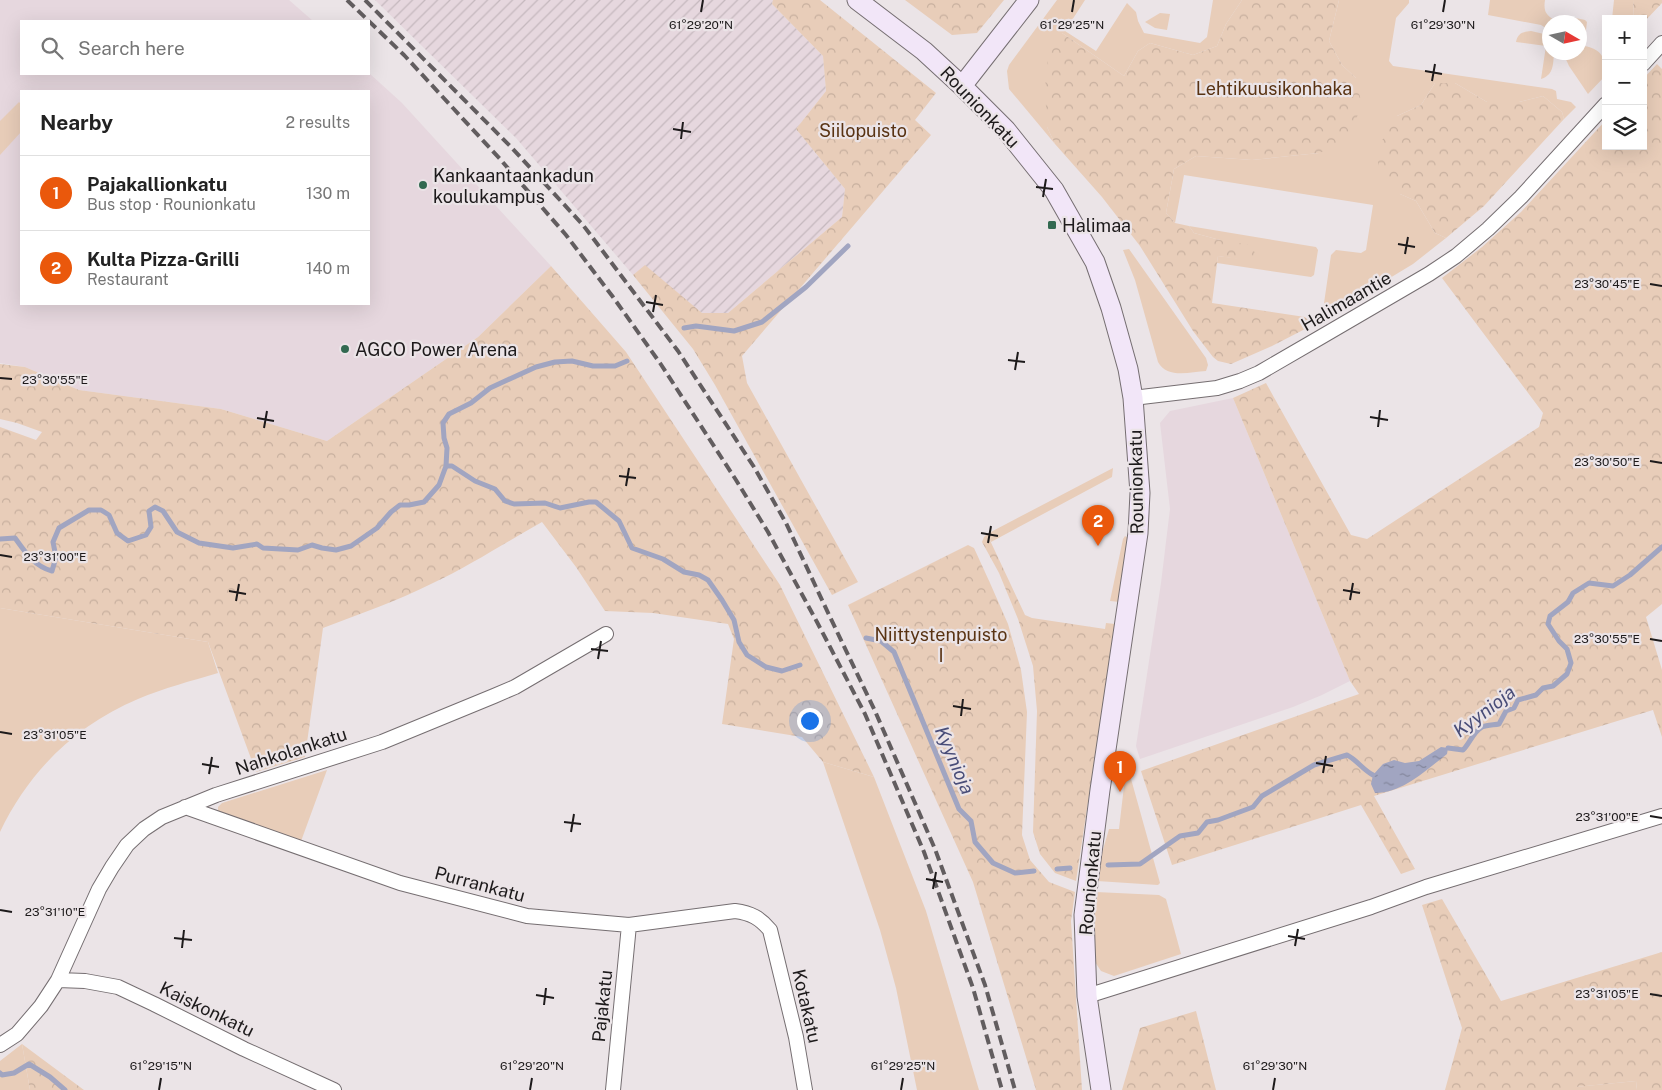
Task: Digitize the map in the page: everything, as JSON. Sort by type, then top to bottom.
[{"type":"main road","name":"Rounionkatu","points":[[857,0],[924,52],[962,86],[1006,130],[1054,190],[1095,262],[1111,308],[1128,369],[1133,398],[1140,493],[1138,533],[1100,790],[1084,915],[1087,996],[1101,1090]]},
{"type":"main road","points":[[962,86],[1029,0]]},
{"type":"street","points":[[1647,60],[1662,43]]},
{"type":"street","name":"Halimaantie","points":[[1133,398],[1217,388],[1240,381],[1259,373],[1429,274],[1456,256],[1488,229],[1521,197],[1605,105]]},
{"type":"street","name":"Nahkolankatu","points":[[0,1045],[16,1034],[41,1006],[58,980],[99,889],[112,866],[127,846],[144,829],[162,817],[216,795],[382,742],[442,718],[515,687],[606,634]]},
{"type":"street","name":"Purrankatu","points":[[185,807],[400,883],[527,916],[629,925],[735,911],[750,913],[762,921],[770,930]]},
{"type":"street","points":[[1087,996],[1371,907],[1426,887],[1662,816]]},
{"type":"street","name":"Pajakatu","points":[[612,1090],[629,925]]},
{"type":"street","name":"Kotakatu","points":[[770,930],[796,1036],[805,1090]]},
{"type":"street","name":"Kaiskonkatu","points":[[58,980],[85,981],[118,988],[334,1090]]},
{"type":"shaded area","name":"Kankaantaankadun koulukampus","points":[[0,0],[289,0],[312,20],[20,20],[20,75],[370,74],[402,103],[551,266],[478,337],[327,441],[221,409],[79,390],[25,367],[0,363]]},
{"type":"shaded area","points":[[375,0],[773,0],[772,4],[823,56],[826,91],[796,129],[845,189],[842,217],[728,313],[702,313],[645,266],[633,275],[516,138]]},
{"type":"shaded area","points":[[1233,398],[1350,681],[1293,707],[1140,759],[1136,746],[1161,583],[1170,509],[1160,423],[1170,411]]},
{"type":"green space","name":"Siilopuisto","points":[[773,0],[820,0],[936,93],[915,120],[931,135],[742,356],[747,383],[858,582],[832,595],[693,349],[633,275],[645,265],[702,313],[728,313],[842,217],[845,189],[796,129],[826,91],[823,56],[772,4]]},
{"type":"green space","points":[[905,0],[1004,0],[977,33],[952,35]]},
{"type":"green space","points":[[1057,0],[1085,0],[1065,31],[1096,51],[1127,3],[1136,12],[1144,33],[1200,43],[1207,37],[1213,0],[1242,0],[1226,24],[1217,46],[1193,55],[1150,43],[1138,51],[1124,76],[1062,33],[1047,127],[1055,144],[1009,89],[1007,71],[1009,65]]},
{"type":"green space","name":"Lehtikuusikonhaka","points":[[1242,0],[1339,0],[1329,41],[1342,65],[1356,78],[1362,106],[1345,143],[1319,153],[1252,160],[1196,156],[1174,169],[1166,213],[1175,223],[1189,226],[1194,233],[1251,245],[1256,255],[1251,261],[1218,256],[1212,303],[1305,317],[1308,320],[1307,328],[1231,364],[1218,361],[1213,357],[1193,331],[1140,246],[1102,197],[1055,144],[1047,127],[1045,88],[1050,39],[1062,33],[1124,76],[1138,51],[1150,43],[1193,55],[1217,46],[1226,24]]},
{"type":"green space","points":[[1339,0],[1409,0],[1409,3],[1396,18],[1389,61],[1393,66],[1552,89],[1556,91],[1557,99],[1571,102],[1576,107],[1564,119],[1562,112],[1543,96],[1519,102],[1487,102],[1455,83],[1435,83],[1421,105],[1397,116],[1400,194],[1416,201],[1435,233],[1446,238],[1413,264],[1332,313],[1323,310],[1331,255],[1336,250],[1361,253],[1366,250],[1373,205],[1184,175],[1175,223],[1166,213],[1174,169],[1196,156],[1252,160],[1319,153],[1356,78],[1342,65],[1329,41]]},
{"type":"green space","points":[[1490,0],[1545,0],[1546,13],[1548,15],[1542,15],[1542,26],[1488,15]]},
{"type":"green space","points":[[1614,0],[1633,0],[1634,15],[1612,15]]},
{"type":"green space","points":[[1633,0],[1662,0],[1662,3],[1647,19],[1647,15],[1634,15]]},
{"type":"green space","points":[[1160,13],[1170,14],[1167,30],[1155,28],[1145,22]]},
{"type":"green space","points":[[1531,31],[1542,34],[1542,45],[1516,42],[1518,37],[1525,32]]},
{"type":"green space","points":[[1587,46],[1595,49],[1602,56],[1602,79],[1588,94],[1566,60],[1587,60]]},
{"type":"green space","points":[[1544,60],[1553,60],[1551,72],[1541,79]]},
{"type":"green space","points":[[1657,64],[1662,69],[1662,604],[1646,617],[1662,670],[1662,737],[1653,710],[1374,796],[1415,869],[1401,874],[1361,805],[1172,865],[1141,771],[1359,694],[1350,681],[1233,398],[1266,383],[1351,535],[1367,539],[1539,427],[1543,413],[1442,278],[1482,247],[1521,212],[1602,124],[1602,150],[1647,150],[1647,75]]},
{"type":"green space","points":[[1435,83],[1455,83],[1487,102],[1519,102],[1543,96],[1562,112],[1564,119],[1484,206],[1446,238],[1435,233],[1416,201],[1400,194],[1378,171],[1378,147],[1397,116],[1421,105]]},
{"type":"green space","points":[[20,103],[20,133],[0,155],[0,121]]},
{"type":"green space","points":[[1189,226],[1316,247],[1318,250],[1314,275],[1311,277],[1217,263],[1218,256],[1251,260],[1220,240],[1194,233]]},
{"type":"green space","points":[[1129,249],[1206,358],[1208,365],[1206,371],[1173,373],[1167,371],[1158,362],[1135,280],[1123,250]]},
{"type":"green space","points":[[551,266],[626,352],[780,585],[874,777],[823,762],[802,737],[722,724],[734,639],[728,624],[653,613],[605,611],[576,567],[542,522],[433,583],[323,628],[305,757],[256,772],[208,642],[0,608],[0,427],[36,440],[42,432],[0,419],[0,364],[25,367],[79,390],[221,409],[327,441],[478,337]]},
{"type":"green space","points":[[1113,468],[1112,477],[991,542],[987,534]]},
{"type":"green space","points":[[987,534],[1025,615],[1032,618],[1105,629],[1106,623],[1115,624],[1076,881],[1055,873],[1040,854],[1033,832],[1037,711],[1033,666],[1018,619],[999,573],[982,542]]},
{"type":"green space","points":[[1125,536],[1128,538],[1120,602],[1110,601],[1123,539]]},
{"type":"green space","name":"Niittystenpuisto I","points":[[968,545],[974,548],[1008,624],[1021,670],[1027,712],[1022,835],[1030,860],[1049,882],[1075,892],[1071,921],[1082,1090],[1036,1090],[973,882],[848,605]]},
{"type":"green space","points":[[0,608],[208,642],[218,673],[138,699],[94,722],[57,752],[40,770],[25,789],[0,832]]},
{"type":"green space","points":[[823,762],[874,777],[926,911],[979,1090],[917,1090],[896,988],[880,930]]},
{"type":"green space","points":[[1128,768],[1160,883],[1158,885],[1097,881],[1100,860],[1109,829],[1119,829],[1126,769]]},
{"type":"green space","points":[[327,770],[300,844],[218,812],[218,807],[222,803]]},
{"type":"green space","points":[[1096,892],[1159,895],[1166,899],[1181,954],[1114,976],[1101,971],[1095,962],[1094,913]]},
{"type":"green space","points":[[1442,899],[1501,1001],[1662,952],[1662,1090],[1637,1090],[1636,1081],[1576,1087],[1576,1090],[1445,1090],[1462,1028],[1422,905]]},
{"type":"green space","points":[[1196,1011],[1216,1090],[1122,1090],[1140,1028]]},
{"type":"green space","points":[[22,1044],[30,1090],[0,1090],[0,1061]]},
{"type":"green space","points":[[22,1044],[84,1090],[30,1090]]},
{"type":"green space","points":[[1636,1081],[1637,1090],[1576,1090],[1575,1087]]},
{"type":"water","points":[[1441,747],[1448,748],[1447,754],[1414,779],[1395,789],[1375,793],[1371,784],[1373,775],[1383,764],[1394,760],[1405,763],[1419,761]]},
{"type":"waterway","points":[[684,328],[696,326],[734,331],[762,322],[806,287],[848,246]]},
{"type":"waterway","points":[[0,539],[15,538],[35,562],[52,571],[56,557],[53,542],[59,528],[89,510],[101,510],[109,515],[117,533],[128,541],[146,535],[151,527],[149,511],[155,507],[163,511],[177,532],[199,543],[233,548],[257,544],[263,548],[298,550],[312,545],[336,550],[351,546],[377,528],[400,505],[424,502],[439,485],[446,466],[447,448],[443,423],[449,414],[471,403],[490,388],[536,367],[555,362],[572,361],[593,366],[615,366],[627,361]]},
{"type":"waterway","name":"Kyynioja","points":[[446,466],[452,466],[475,481],[495,489],[505,501],[514,504],[545,503],[560,508],[596,502],[619,521],[632,548],[663,559],[684,572],[699,575],[708,580],[734,620],[739,642],[747,655],[766,667],[782,671],[800,665]]},
{"type":"waterway","name":"Kyynioja","points":[[1448,748],[1463,750],[1479,729],[1484,726],[1499,724],[1506,711],[1514,708],[1518,700],[1536,695],[1543,688],[1553,686],[1567,674],[1571,663],[1567,649],[1559,641],[1548,624],[1550,616],[1568,602],[1573,593],[1589,583],[1613,586],[1630,575],[1662,547]]},
{"type":"waterway","name":"Kyynioja","points":[[866,638],[881,641],[894,652],[959,809],[971,821],[975,842],[993,863],[1015,873],[1034,871]]},
{"type":"waterway","name":"Kyynioja","points":[[1108,865],[1140,864],[1180,836],[1198,833],[1207,822],[1218,820],[1253,807],[1262,796],[1314,765],[1347,755],[1373,775]]},
{"type":"waterway","name":"Kyynioja","points":[[1057,869],[1070,868]]},
{"type":"waterway","points":[[0,1073],[2,1075],[14,1073],[29,1064],[50,1077],[65,1090]]},
{"type":"railway","points":[[347,0],[368,20]]},
{"type":"railway","points":[[365,0],[512,148],[583,225],[678,351],[754,467],[786,523],[875,711],[935,849],[985,985],[1015,1090]]},
{"type":"railway","points":[[370,22],[404,55],[500,159],[566,235],[660,363],[768,532],[865,714],[924,852],[973,988],[1002,1090]]},
{"type":"place","name":"Kankaantaankadun koulukampus","points":[[423,185]]},
{"type":"place","name":"Halimaa","points":[[1052,225]]},
{"type":"place","name":"AGCO Power Arena","points":[[345,349]]},
{"type":"place","name":"Kulta Pizza-Grilli","points":[[1098,546]]},
{"type":"place","name":"Pajakallionkatu","points":[[1120,792]]}]
